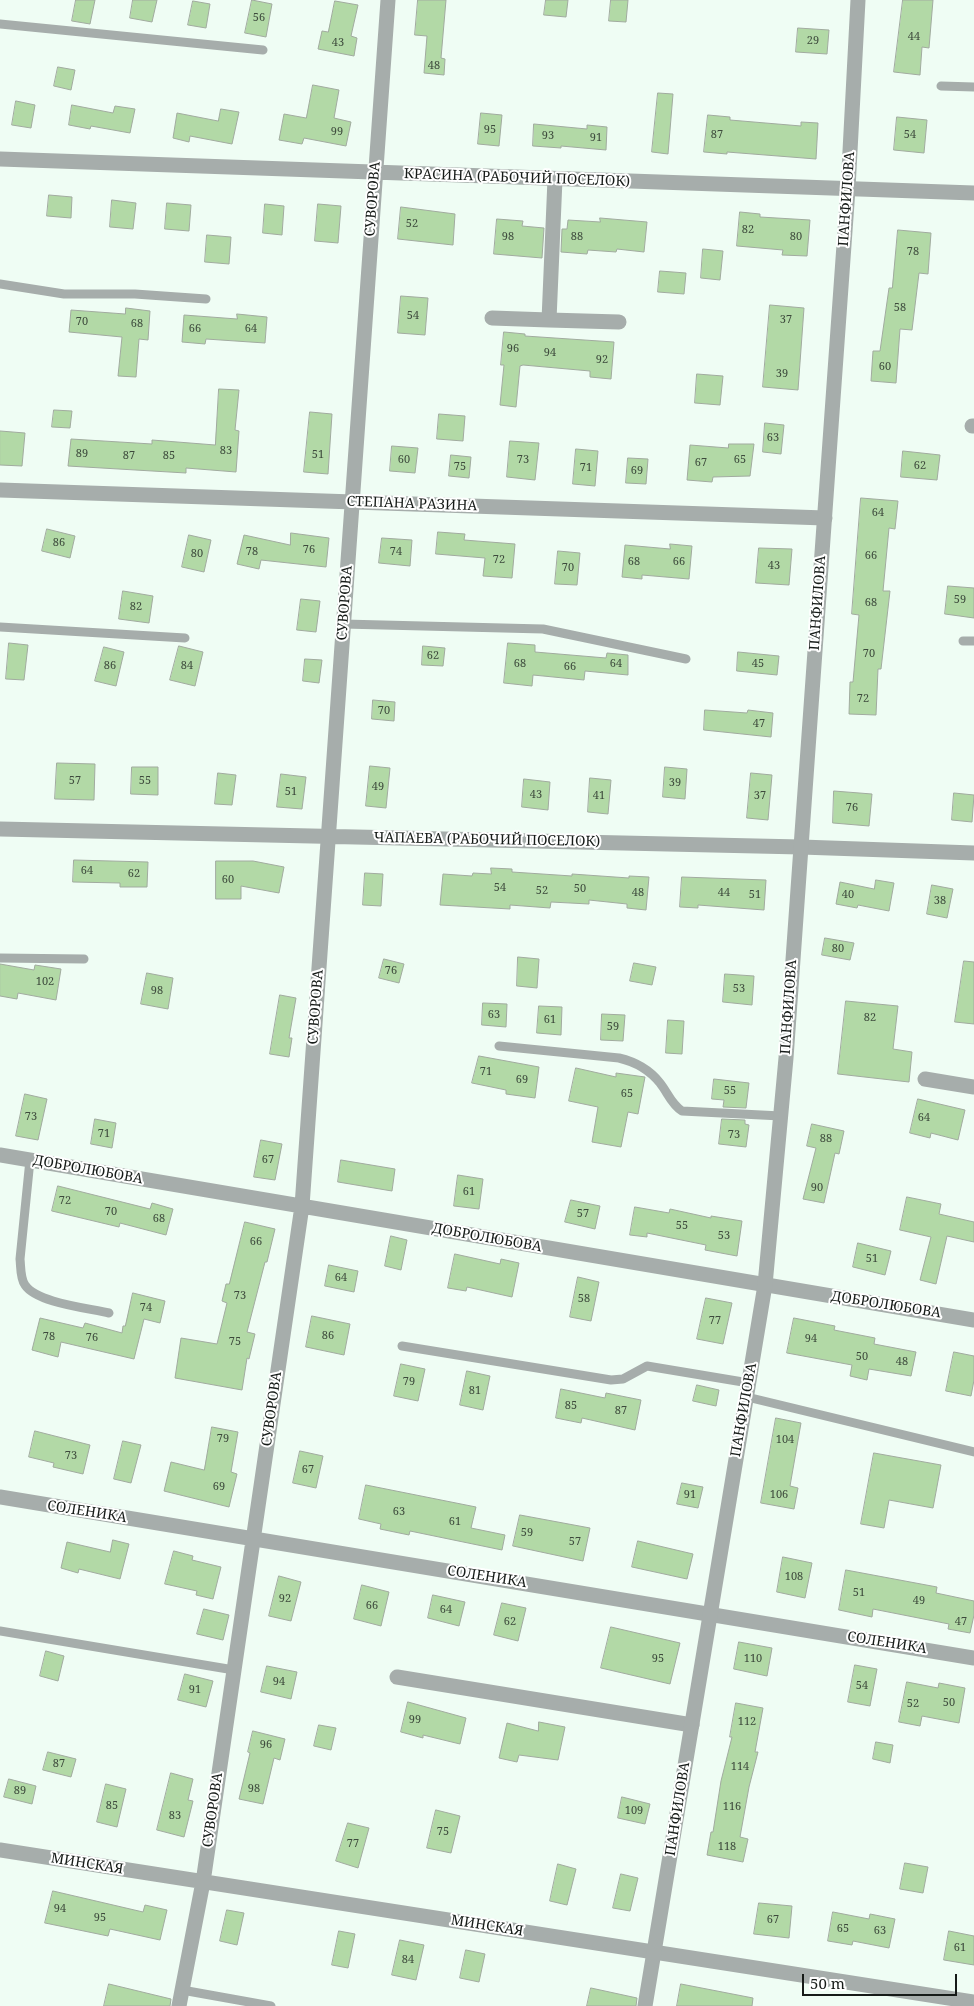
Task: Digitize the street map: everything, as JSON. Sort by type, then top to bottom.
[{"type":"street","name":"СУВОРОВА","points":[[179,2006],[203,1882],[302,1206],[388,0]]},
{"type":"street","name":"ПАНФИЛОВА","points":[[645,2006],[765,1285],[781,1116],[825,518],[848,189],[858,0]]},
{"type":"street","name":"КРАСИНА (РАБОЧИЙ ПОСЕЛОК)","points":[[0,159],[974,193]]},
{"type":"street","points":[[549,320],[555,179]]},
{"type":"street","points":[[492,318],[619,322]]},
{"type":"street","name":"СТЕПАНА РАЗИНА","points":[[0,490],[825,518]]},
{"type":"street","name":"ЧАПАЕВА (РАБОЧИЙ ПОСЕЛОК)","points":[[0,829],[801,847],[974,853]]},
{"type":"street","points":[[925,1079],[974,1087]]},
{"type":"street","name":"ДОБРОЛЮБОВА","points":[[0,1155],[974,1320]]},
{"type":"street","name":"СОЛЕНИКА","points":[[0,1497],[974,1658]]},
{"type":"street","points":[[397,1677],[692,1726]]},
{"type":"street","name":"МИНСКАЯ","points":[[0,1850],[974,2002]]},
{"type":"lane","points":[[0,24],[263,50]]},
{"type":"lane","points":[[941,86],[974,87]]},
{"type":"lane","points":[[0,284],[64,294],[135,294],[206,299]]},
{"type":"lane","points":[[343,624],[543,629],[686,659]]},
{"type":"lane","points":[[0,627],[185,638]]},
{"type":"lane","points":[[963,641],[974,641]]},
{"type":"lane","points":[[0,958],[84,959]]},
{"type":"lane","points":[[499,1046],[633,1061],[644,1067],[659,1082],[674,1105],[682,1111],[781,1116]]},
{"type":"lane","points":[[30,1160],[20,1259],[24,1284],[33,1294],[109,1312]]},
{"type":"lane","points":[[402,1346],[611,1380],[623,1379],[647,1366],[748,1390],[974,1452]]},
{"type":"lane","points":[[0,1631],[234,1670]]},
{"type":"lane","points":[[182,1990],[271,2006]]},
{"type":"building","points":[[76,0],[95,0],[90,24],[72,21]]},
{"type":"building","points":[[133,0],[157,0],[152,22],[130,18]]},
{"type":"building","points":[[252,0],[272,4],[266,37],[245,33]]},
{"type":"building","points":[[418,0],[446,0],[441,58],[445,59],[444,75],[424,73],[427,36],[415,35]]},
{"type":"building","points":[[546,0],[568,0],[566,17],[544,15]]},
{"type":"building","points":[[611,0],[628,0],[626,22],[609,21]]},
{"type":"building","points":[[903,0],[933,0],[929,48],[922,47],[920,75],[894,72]]},
{"type":"building","points":[[193,1],[210,4],[206,28],[188,25]]},
{"type":"building","points":[[335,1],[358,5],[351,36],[357,38],[354,56],[318,49],[322,31],[328,32]]},
{"type":"building","points":[[798,28],[829,30],[827,54],[796,52]]},
{"type":"building","points":[[58,67],[75,70],[71,90],[54,86]]},
{"type":"building","points":[[313,85],[339,90],[334,118],[351,122],[346,146],[304,138],[302,144],[279,140],[284,114],[306,118]]},
{"type":"building","points":[[658,93],[673,94],[668,154],[652,152]]},
{"type":"building","points":[[16,101],[35,105],[31,128],[12,125]]},
{"type":"building","points":[[72,105],[113,113],[115,106],[135,109],[130,133],[91,126],[90,129],[69,125]]},
{"type":"building","points":[[221,109],[239,112],[232,144],[190,136],[189,142],[173,138],[177,113],[218,121]]},
{"type":"building","points":[[481,113],[502,115],[499,146],[478,144]]},
{"type":"building","points":[[708,115],[730,117],[730,120],[801,126],[801,122],[818,123],[816,159],[704,152]]},
{"type":"building","points":[[897,117],[927,120],[924,153],[894,150]]},
{"type":"building","points":[[534,124],[587,129],[587,125],[607,127],[606,150],[561,146],[561,148],[533,146]]},
{"type":"building","points":[[49,195],[72,197],[71,218],[47,216]]},
{"type":"building","points":[[112,200],[136,203],[133,229],[110,227]]},
{"type":"building","points":[[167,203],[191,205],[189,231],[165,229]]},
{"type":"building","points":[[265,204],[284,206],[282,235],[263,233]]},
{"type":"building","points":[[318,204],[341,206],[338,243],[315,241]]},
{"type":"building","points":[[401,207],[455,214],[453,245],[398,239]]},
{"type":"building","points":[[740,212],[760,214],[760,217],[810,220],[807,256],[782,255],[783,250],[737,246]]},
{"type":"building","points":[[600,218],[647,222],[644,252],[617,249],[616,252],[588,250],[587,254],[561,252],[562,229],[567,229],[568,220],[600,222]]},
{"type":"building","points":[[497,219],[523,221],[522,226],[544,228],[542,258],[494,254]]},
{"type":"building","points":[[898,230],[931,233],[928,274],[919,273],[912,330],[900,329],[896,383],[871,381],[873,351],[880,351],[889,288],[892,288]]},
{"type":"building","points":[[207,235],[231,237],[229,264],[205,262]]},
{"type":"building","points":[[703,249],[723,251],[720,280],[701,278]]},
{"type":"building","points":[[660,271],[686,273],[684,294],[658,292]]},
{"type":"building","points":[[401,296],[428,298],[425,335],[398,333]]},
{"type":"building","points":[[770,305],[804,308],[798,390],[763,387]]},
{"type":"building","points":[[126,308],[150,311],[148,340],[139,339],[136,377],[118,376],[122,337],[69,332],[71,310],[125,314]]},
{"type":"building","points":[[237,314],[267,317],[265,343],[206,339],[205,344],[182,342],[184,315],[237,319]]},
{"type":"building","points":[[504,332],[525,334],[525,336],[614,342],[611,379],[590,377],[590,371],[523,365],[520,366],[516,407],[500,405],[504,365],[501,365]]},
{"type":"building","points":[[697,374],[723,376],[720,405],[695,403]]},
{"type":"building","points":[[219,389],[239,390],[235,430],[239,431],[236,472],[186,468],[186,473],[68,466],[71,439],[152,444],[152,440],[215,445]]},
{"type":"building","points":[[54,410],[72,411],[70,428],[52,427]]},
{"type":"building","points":[[310,412],[332,414],[328,474],[304,472]]},
{"type":"building","points":[[439,414],[465,416],[463,441],[437,439]]},
{"type":"building","points":[[765,423],[784,425],[781,454],[763,452]]},
{"type":"building","points":[[0,431],[25,433],[22,466],[0,465]]},
{"type":"building","points":[[510,441],[539,443],[535,480],[507,477]]},
{"type":"building","points":[[729,444],[754,444],[750,476],[713,477],[712,482],[687,480],[690,445],[728,448]]},
{"type":"building","points":[[392,446],[418,448],[415,473],[390,471]]},
{"type":"building","points":[[576,449],[598,451],[595,486],[573,484]]},
{"type":"building","points":[[903,451],[940,455],[937,480],[901,477]]},
{"type":"building","points":[[451,455],[471,457],[469,478],[449,476]]},
{"type":"building","points":[[628,458],[648,459],[646,484],[626,483]]},
{"type":"building","points":[[861,498],[898,501],[895,529],[889,528],[883,591],[890,591],[881,669],[878,669],[876,715],[849,714],[850,682],[853,682],[859,615],[852,614]]},
{"type":"building","points":[[47,529],[75,536],[70,558],[42,551]]},
{"type":"building","points":[[438,532],[465,534],[464,540],[515,544],[512,578],[483,576],[485,558],[436,554]]},
{"type":"building","points":[[291,533],[329,538],[326,567],[261,560],[259,569],[237,564],[244,535],[290,545]]},
{"type":"building","points":[[189,535],[211,540],[204,572],[182,567]]},
{"type":"building","points":[[382,538],[412,540],[410,566],[379,563]]},
{"type":"building","points":[[670,544],[692,546],[689,579],[642,575],[642,579],[622,577],[625,545],[670,549]]},
{"type":"building","points":[[759,548],[792,549],[789,585],[756,583]]},
{"type":"building","points":[[558,551],[580,553],[577,585],[555,584]]},
{"type":"building","points":[[948,586],[974,588],[974,618],[945,614]]},
{"type":"building","points":[[123,591],[153,596],[149,623],[119,619]]},
{"type":"building","points":[[301,599],[320,601],[316,632],[297,630]]},
{"type":"building","points":[[9,643],[28,645],[24,680],[6,679]]},
{"type":"building","points":[[508,643],[535,645],[535,652],[606,658],[607,653],[628,655],[628,675],[585,671],[584,680],[533,675],[532,686],[504,683]]},
{"type":"building","points":[[179,646],[203,652],[195,686],[170,680]]},
{"type":"building","points":[[423,646],[445,648],[443,666],[422,665]]},
{"type":"building","points":[[104,647],[124,652],[116,686],[95,681]]},
{"type":"building","points":[[738,652],[779,656],[777,675],[737,671]]},
{"type":"building","points":[[305,659],[322,660],[319,683],[303,681]]},
{"type":"building","points":[[373,700],[395,702],[394,721],[372,719]]},
{"type":"building","points":[[705,710],[747,713],[748,710],[773,713],[771,737],[704,730]]},
{"type":"building","points":[[57,763],[95,764],[94,800],[55,799]]},
{"type":"building","points":[[370,766],[390,768],[386,808],[366,806]]},
{"type":"building","points":[[132,767],[158,767],[158,795],[131,794]]},
{"type":"building","points":[[665,767],[687,769],[685,799],[663,797]]},
{"type":"building","points":[[218,773],[236,775],[232,805],[215,804]]},
{"type":"building","points":[[751,773],[772,775],[768,820],[747,818]]},
{"type":"building","points":[[281,774],[306,777],[302,809],[277,807]]},
{"type":"building","points":[[590,778],[611,780],[608,814],[588,812]]},
{"type":"building","points":[[524,779],[550,782],[548,810],[522,807]]},
{"type":"building","points":[[834,791],[872,794],[869,826],[833,823]]},
{"type":"building","points":[[954,793],[974,795],[972,822],[952,820]]},
{"type":"building","points":[[74,860],[148,862],[147,887],[120,887],[120,883],[73,882]]},
{"type":"building","points":[[216,861],[253,861],[284,867],[279,893],[241,886],[241,899],[216,899]]},
{"type":"building","points":[[491,868],[512,869],[512,872],[572,876],[572,874],[629,878],[629,876],[649,877],[646,910],[627,908],[627,904],[589,900],[589,904],[551,902],[550,908],[510,905],[510,909],[440,905],[443,874],[472,876],[473,873],[491,874]]},
{"type":"building","points":[[365,873],[383,874],[381,906],[363,905]]},
{"type":"building","points":[[682,877],[766,880],[764,910],[698,905],[698,908],[680,907]]},
{"type":"building","points":[[876,880],[894,883],[889,911],[858,905],[857,908],[836,904],[840,882],[874,889]]},
{"type":"building","points":[[932,885],[953,889],[947,918],[927,914]]},
{"type":"building","points":[[825,938],[854,943],[850,960],[822,955]]},
{"type":"building","points":[[518,957],[539,959],[537,988],[517,986]]},
{"type":"building","points":[[384,959],[404,964],[399,983],[379,978]]},
{"type":"building","points":[[964,961],[974,962],[974,1024],[955,1022]]},
{"type":"building","points":[[634,963],[656,967],[652,985],[630,981]]},
{"type":"building","points":[[0,964],[34,970],[35,965],[61,969],[56,1000],[18,993],[17,999],[0,996]]},
{"type":"building","points":[[147,973],[173,978],[168,1009],[141,1004]]},
{"type":"building","points":[[725,974],[754,976],[752,1005],[723,1002]]},
{"type":"building","points":[[280,995],[296,998],[289,1038],[292,1038],[289,1057],[270,1054]]},
{"type":"building","points":[[846,1001],[898,1006],[893,1049],[912,1052],[909,1082],[838,1074]]},
{"type":"building","points":[[483,1003],[507,1004],[506,1027],[482,1025]]},
{"type":"building","points":[[539,1006],[562,1007],[561,1035],[537,1033]]},
{"type":"building","points":[[602,1014],[625,1015],[623,1041],[601,1040]]},
{"type":"building","points":[[668,1020],[684,1021],[682,1054],[666,1053]]},
{"type":"building","points":[[479,1056],[539,1067],[535,1098],[506,1094],[506,1090],[472,1083]]},
{"type":"building","points":[[576,1068],[616,1077],[616,1073],[645,1077],[638,1114],[628,1112],[621,1147],[592,1142],[598,1107],[569,1101]]},
{"type":"building","points":[[714,1079],[749,1083],[746,1108],[723,1107],[724,1100],[712,1099]]},
{"type":"building","points":[[25,1094],[47,1099],[38,1140],[16,1136]]},
{"type":"building","points":[[918,1099],[965,1110],[958,1140],[931,1133],[930,1138],[910,1133]]},
{"type":"building","points":[[95,1119],[116,1123],[112,1148],[91,1144]]},
{"type":"building","points":[[722,1119],[745,1120],[745,1124],[749,1125],[746,1147],[719,1144]]},
{"type":"building","points":[[812,1124],[844,1131],[839,1154],[835,1153],[824,1203],[803,1199],[816,1148],[807,1146]]},
{"type":"building","points":[[261,1140],[282,1144],[275,1180],[254,1177]]},
{"type":"building","points":[[341,1160],[395,1169],[392,1191],[338,1182]]},
{"type":"building","points":[[458,1175],[483,1179],[479,1209],[454,1206]]},
{"type":"building","points":[[58,1186],[150,1209],[152,1203],[173,1209],[166,1235],[120,1223],[119,1227],[52,1211]]},
{"type":"building","points":[[907,1197],[941,1204],[939,1214],[974,1222],[974,1242],[947,1236],[936,1284],[920,1280],[931,1237],[900,1230]]},
{"type":"building","points":[[571,1200],[600,1206],[595,1229],[565,1222]]},
{"type":"building","points":[[635,1207],[669,1213],[670,1209],[711,1218],[711,1216],[742,1221],[737,1256],[705,1250],[706,1245],[647,1233],[647,1237],[630,1235]]},
{"type":"building","points":[[245,1222],[275,1229],[247,1332],[255,1334],[249,1359],[247,1358],[242,1390],[175,1378],[181,1338],[217,1344],[227,1303],[222,1301],[226,1284],[229,1284]]},
{"type":"building","points":[[391,1236],[407,1240],[401,1270],[385,1266]]},
{"type":"building","points":[[858,1243],[891,1251],[885,1275],[853,1267]]},
{"type":"building","points":[[455,1254],[500,1264],[501,1259],[519,1263],[512,1297],[467,1287],[466,1291],[448,1288]]},
{"type":"building","points":[[329,1265],[358,1271],[354,1292],[325,1286]]},
{"type":"building","points":[[578,1277],[599,1282],[591,1321],[570,1317]]},
{"type":"building","points":[[133,1293],[165,1301],[160,1323],[144,1319],[134,1359],[61,1342],[58,1357],[32,1350],[40,1318],[83,1328],[85,1323],[122,1333]]},
{"type":"building","points":[[706,1298],[732,1303],[723,1344],[697,1339]]},
{"type":"building","points":[[312,1316],[350,1324],[344,1355],[306,1347]]},
{"type":"building","points":[[794,1318],[835,1326],[834,1330],[875,1338],[874,1344],[916,1352],[911,1376],[869,1369],[867,1380],[850,1376],[852,1365],[787,1353]]},
{"type":"building","points":[[954,1352],[974,1356],[974,1380],[971,1396],[946,1391]]},
{"type":"building","points":[[401,1364],[425,1369],[418,1401],[394,1396]]},
{"type":"building","points":[[467,1371],[490,1376],[483,1410],[460,1405]]},
{"type":"building","points":[[697,1385],[719,1390],[716,1406],[693,1401]]},
{"type":"building","points":[[561,1389],[605,1398],[606,1393],[641,1400],[635,1430],[582,1418],[581,1423],[556,1418]]},
{"type":"building","points":[[776,1418],[801,1423],[790,1486],[798,1488],[794,1509],[761,1503]]},
{"type":"building","points":[[212,1427],[238,1432],[231,1472],[237,1474],[229,1507],[164,1491],[171,1462],[204,1470]]},
{"type":"building","points":[[35,1431],[90,1445],[83,1474],[53,1467],[54,1463],[29,1457]]},
{"type":"building","points":[[123,1441],[141,1445],[131,1483],[114,1479]]},
{"type":"building","points":[[300,1451],[323,1456],[316,1488],[293,1483]]},
{"type":"building","points":[[874,1453],[941,1465],[933,1508],[889,1500],[884,1528],[861,1524]]},
{"type":"building","points":[[682,1483],[703,1487],[698,1508],[677,1504]]},
{"type":"building","points":[[366,1485],[476,1507],[471,1528],[505,1535],[502,1550],[410,1531],[409,1535],[380,1529],[381,1524],[359,1519]]},
{"type":"building","points":[[520,1515],[590,1528],[583,1561],[513,1546]]},
{"type":"building","points":[[113,1540],[129,1544],[120,1579],[79,1569],[78,1573],[61,1568],[67,1542],[110,1552]]},
{"type":"building","points":[[638,1541],[693,1554],[687,1579],[632,1567]]},
{"type":"building","points":[[174,1551],[193,1556],[192,1560],[221,1567],[213,1599],[196,1595],[197,1591],[165,1584]]},
{"type":"building","points":[[783,1557],[812,1563],[805,1598],[777,1592]]},
{"type":"building","points":[[846,1570],[937,1587],[936,1593],[974,1601],[974,1615],[970,1633],[948,1629],[949,1624],[873,1609],[872,1617],[839,1610]]},
{"type":"building","points":[[279,1576],[301,1582],[291,1621],[269,1616]]},
{"type":"building","points":[[362,1585],[389,1592],[381,1626],[354,1619]]},
{"type":"building","points":[[433,1595],[465,1602],[459,1626],[428,1618]]},
{"type":"building","points":[[502,1603],[526,1608],[518,1641],[494,1635]]},
{"type":"building","points":[[204,1609],[229,1615],[223,1640],[197,1634]]},
{"type":"building","points":[[611,1627],[680,1643],[670,1684],[601,1668]]},
{"type":"building","points":[[739,1642],[772,1648],[767,1676],[734,1669]]},
{"type":"building","points":[[46,1651],[64,1656],[58,1681],[40,1676]]},
{"type":"building","points":[[855,1665],[877,1669],[870,1706],[848,1702]]},
{"type":"building","points":[[267,1666],[297,1672],[291,1699],[261,1692]]},
{"type":"building","points":[[185,1674],[213,1681],[206,1707],[178,1700]]},
{"type":"building","points":[[907,1682],[938,1688],[939,1683],[965,1688],[959,1723],[922,1716],[920,1726],[899,1722]]},
{"type":"building","points":[[408,1702],[466,1718],[460,1744],[401,1732]]},
{"type":"building","points":[[736,1703],[763,1708],[755,1752],[758,1752],[749,1787],[740,1837],[748,1839],[743,1862],[707,1855],[711,1832],[713,1832],[721,1781],[732,1737],[730,1737]]},
{"type":"building","points":[[539,1722],[565,1727],[558,1760],[519,1755],[517,1762],[499,1758],[507,1723],[538,1731]]},
{"type":"building","points":[[319,1725],[336,1728],[331,1750],[314,1746]]},
{"type":"building","points":[[253,1731],[285,1739],[280,1760],[274,1758],[263,1804],[239,1799]]},
{"type":"building","points":[[876,1742],[893,1745],[890,1763],[873,1759]]},
{"type":"building","points":[[48,1752],[76,1759],[71,1777],[43,1770]]},
{"type":"building","points":[[171,1773],[193,1779],[188,1800],[193,1801],[184,1837],[157,1830]]},
{"type":"building","points":[[9,1779],[36,1786],[32,1804],[4,1797]]},
{"type":"building","points":[[106,1784],[126,1789],[117,1827],[97,1822]]},
{"type":"building","points":[[622,1797],[650,1804],[645,1824],[618,1818]]},
{"type":"building","points":[[436,1810],[460,1816],[451,1853],[427,1848]]},
{"type":"building","points":[[348,1823],[369,1828],[358,1868],[336,1861]]},
{"type":"building","points":[[905,1863],[928,1867],[923,1893],[900,1889]]},
{"type":"building","points":[[558,1864],[576,1869],[567,1905],[550,1901]]},
{"type":"building","points":[[621,1874],[638,1878],[630,1911],[613,1908]]},
{"type":"building","points":[[53,1891],[143,1912],[145,1905],[167,1910],[160,1940],[110,1929],[108,1936],[45,1923]]},
{"type":"building","points":[[759,1903],[792,1906],[789,1938],[754,1934]]},
{"type":"building","points":[[227,1910],[244,1913],[237,1945],[220,1941]]},
{"type":"building","points":[[833,1912],[869,1919],[870,1914],[895,1919],[889,1948],[853,1941],[852,1945],[828,1941]]},
{"type":"building","points":[[339,1931],[355,1934],[348,1968],[332,1965]]},
{"type":"building","points":[[949,1931],[974,1936],[974,1965],[944,1960]]},
{"type":"building","points":[[400,1940],[424,1945],[416,1980],[392,1975]]},
{"type":"building","points":[[466,1950],[485,1954],[479,1982],[460,1978]]},
{"type":"building","points":[[109,1984],[171,1999],[170,2006],[104,2006]]},
{"type":"building","points":[[681,1984],[753,1998],[752,2006],[677,2006]]},
{"type":"building","points":[[591,1988],[637,1998],[636,2006],[587,2006]]}]
